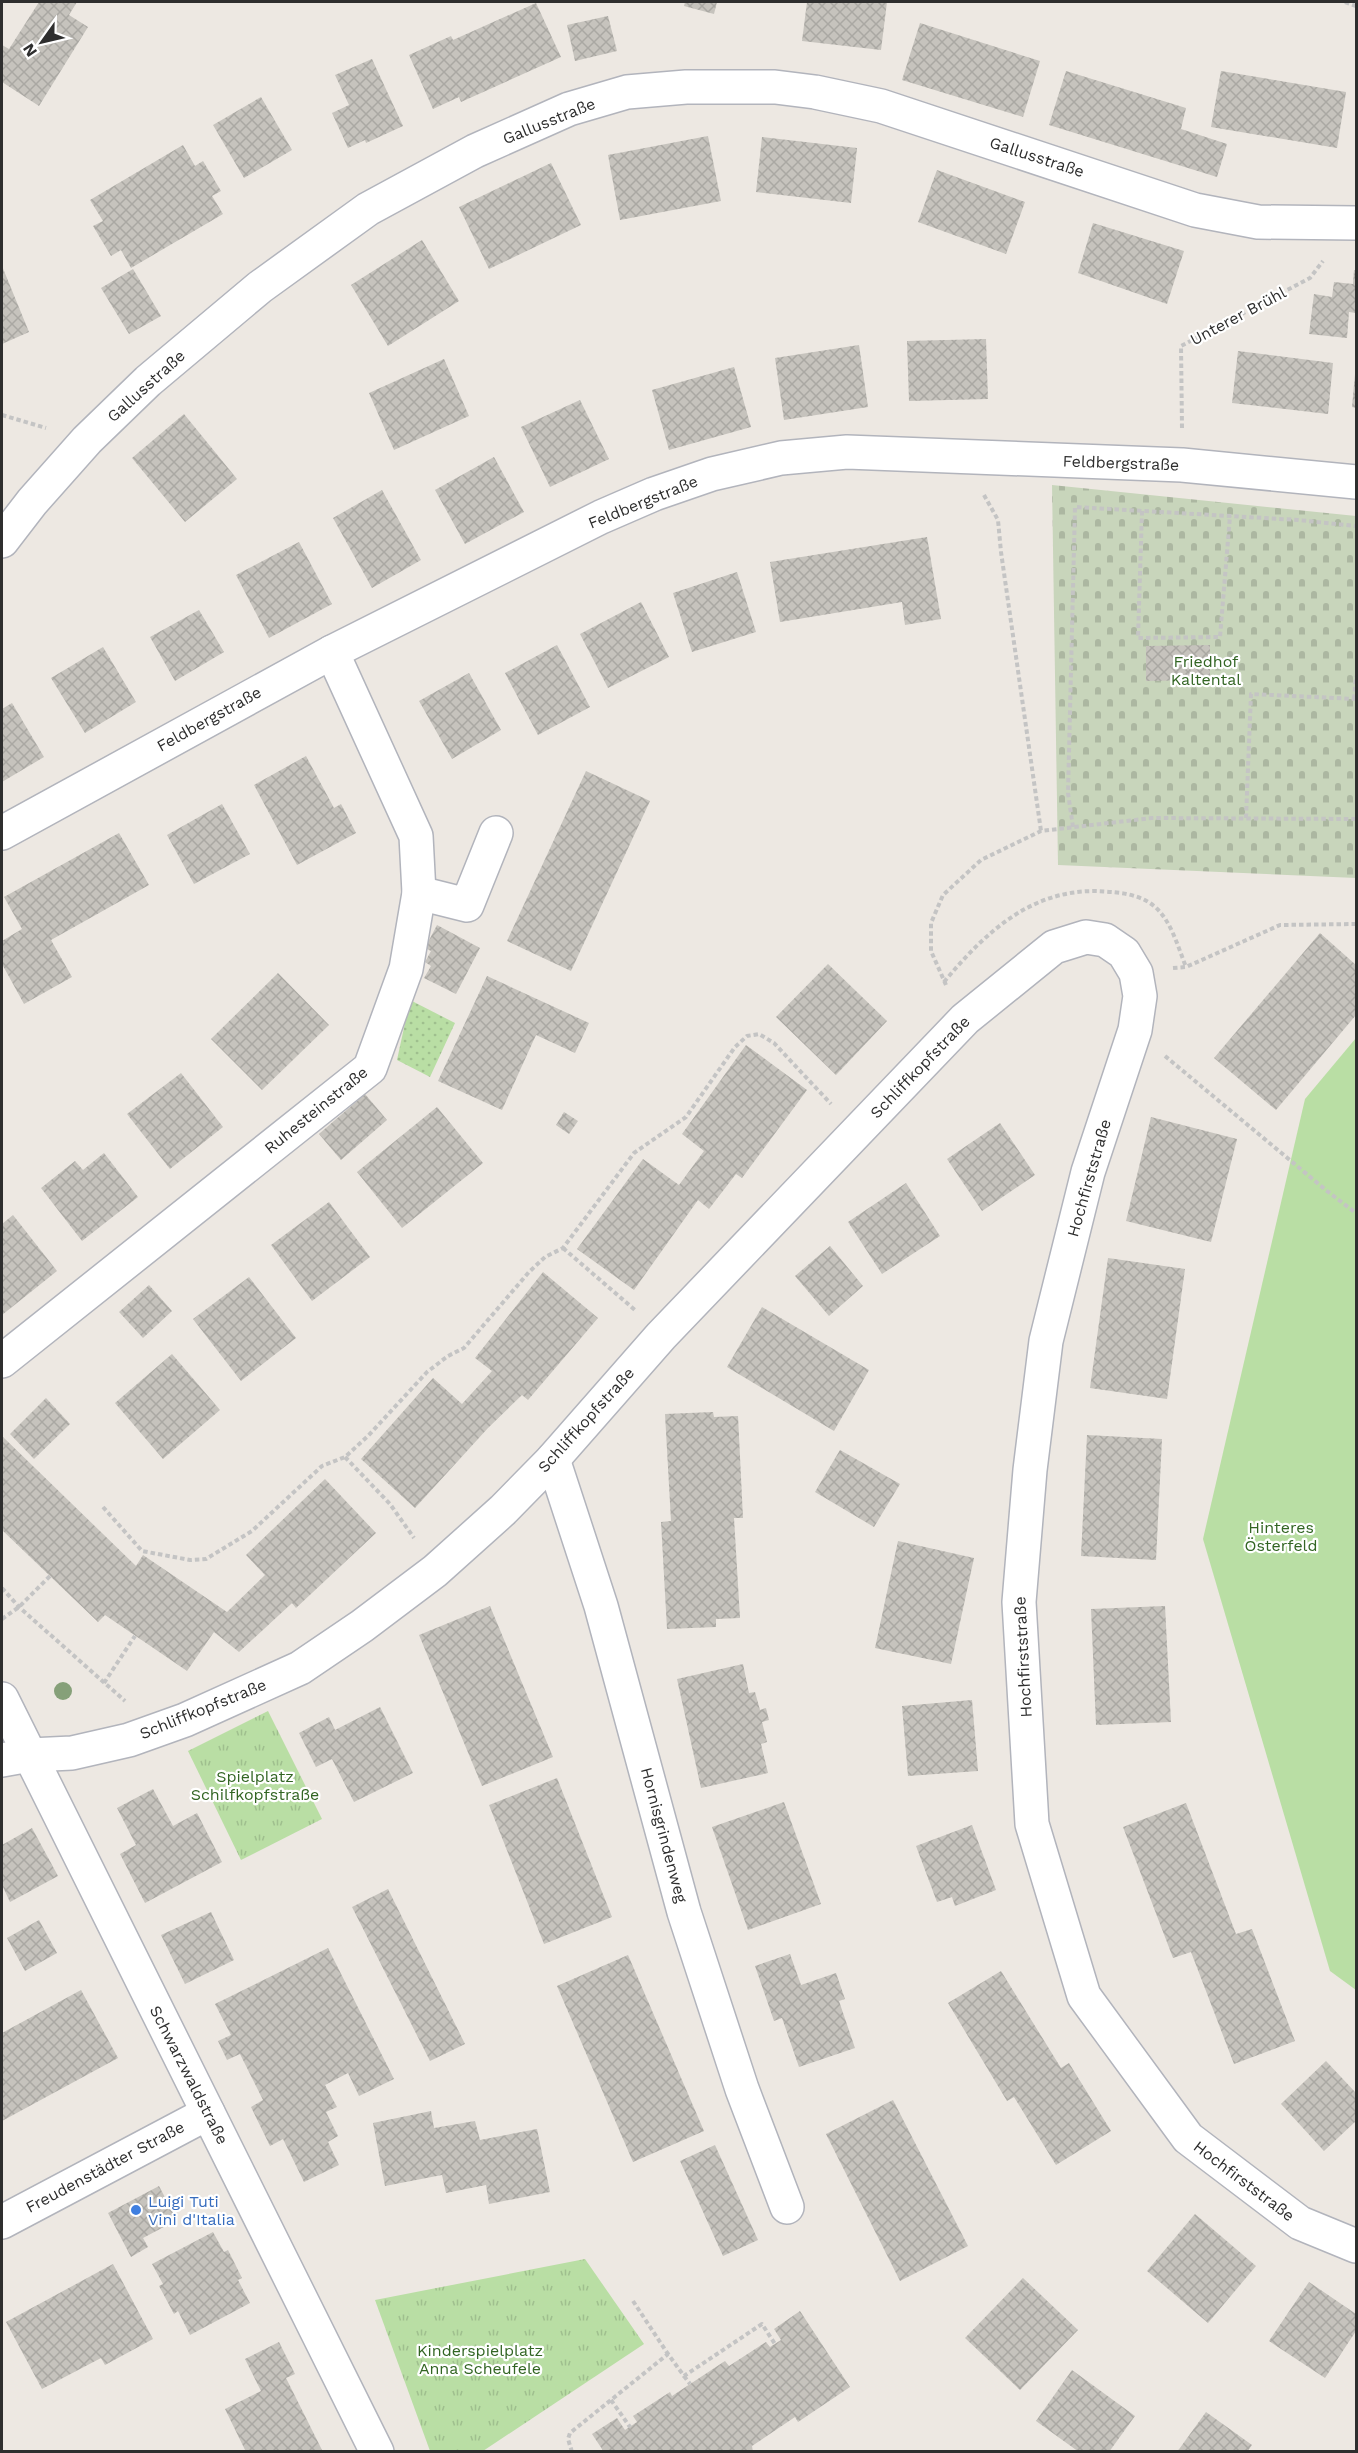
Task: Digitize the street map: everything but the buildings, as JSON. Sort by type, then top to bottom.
[{"type":"street","name":"Gallusstraße","points":[[2,541],[63,467],[148,381],[260,287],[359,215],[476,151],[569,109],[627,92],[686,87],[775,87],[815,92],[881,106],[1195,210],[1258,222],[1353,223]]},
{"type":"street","name":"Feldbergstraße","points":[[2,832],[332,652],[611,512],[712,474],[781,459],[847,452],[1182,465],[1356,482]]},
{"type":"street","name":"Ruhesteinstraße","points":[[2,1361],[370,1068],[405,969],[419,893],[416,836],[332,652]]},
{"type":"street","points":[[419,893],[467,905],[496,833]]},
{"type":"street","name":"Schliffkopfstraße","points":[[16,1758],[72,1753],[129,1740],[234,1699],[300,1668],[362,1626],[435,1571],[503,1510],[554,1459],[661,1336],[965,1019],[1054,946],[1086,937],[1105,940],[1124,953],[1136,973]]},
{"type":"street","name":"Hochfirststraße","points":[[1136,973],[1140,996],[1135,1030],[1088,1172],[1046,1341],[1030,1470],[1019,1602],[1032,1824],[1084,1996],[1188,2138],[1300,2223],[1356,2246]]},
{"type":"street","name":"Hornisgrindenweg","points":[[554,1459],[601,1606],[684,1912],[742,2089],[787,2207]]},
{"type":"street","name":"Schwarzwaldstraße","points":[[2,1699],[16,1758],[208,2113],[377,2451]]},
{"type":"street","name":"Freudenstädter Straße","points":[[2,2222],[208,2113]]},
{"type":"path","points":[[1345,2],[1356,6]]},
{"type":"path","name":"Unterer Brühl","points":[[1182,465],[1181,346],[1310,278],[1353,223]]},
{"type":"path","points":[[1072,827],[1068,792],[1076,507],[1298,520],[1356,526]]},
{"type":"path","points":[[1142,511],[1138,638],[1220,637],[1230,516]]},
{"type":"path","points":[[998,520],[1041,831]]},
{"type":"path","points":[[1246,818],[1251,694],[1355,699],[1356,676]]},
{"type":"path","points":[[965,1019],[944,982],[931,951],[931,923],[943,895],[981,860],[1041,831],[1152,818],[1356,819]]},
{"type":"path","points":[[1136,973],[1186,967],[1280,925],[1356,924]]},
{"type":"path","points":[[944,982],[968,955]]},
{"type":"path","points":[[1135,1030],[1356,1213]]},
{"type":"path","points":[[103,1507],[142,1551],[190,1560],[206,1559],[222,1551],[252,1531],[322,1467],[345,1457],[368,1436],[427,1372],[448,1356],[464,1348],[529,1272],[544,1257],[563,1248],[634,1153],[686,1117],[735,1047],[747,1036],[759,1034],[774,1043],[817,1090]]},
{"type":"path","points":[[563,1248],[608,1287]]},
{"type":"path","points":[[345,1457],[390,1504]]},
{"type":"path","points":[[2,1620],[20,1607],[50,1576]]},
{"type":"path","points":[[2,1588],[20,1607],[157,1729]]},
{"type":"path","points":[[104,1683],[135,1636]]},
{"type":"path","points":[[633,2301],[690,2384]]},
{"type":"path","points":[[684,2376],[762,2324],[775,2344]]},
{"type":"path","points":[[573,2451],[569,2447],[570,2433],[668,2354]]},
{"type":"path","points":[[611,2400],[630,2427]]},
{"type":"green space","name":"Friedhof Kaltental","points":[[1052,485],[1356,516],[1356,878],[1058,865]]},
{"type":"green space","points":[[410,1000],[455,1023],[430,1077],[397,1060]]},
{"type":"green space","name":"Hinteres Österfeld","points":[[1356,1038],[1356,1990],[1330,1971],[1203,1539],[1305,1099]]},
{"type":"green space","name":"Spielplatz Schilfkopfstraße","points":[[268,1711],[322,1819],[241,1860],[188,1751]]},
{"type":"green space","name":"Kinderspielplatz Anna Scheufele","points":[[585,2259],[644,2344],[483,2451],[430,2451],[375,2300]]},
{"type":"place","name":"Luigi Tuti Vini d'Italia","points":[[136,2210]]}]
